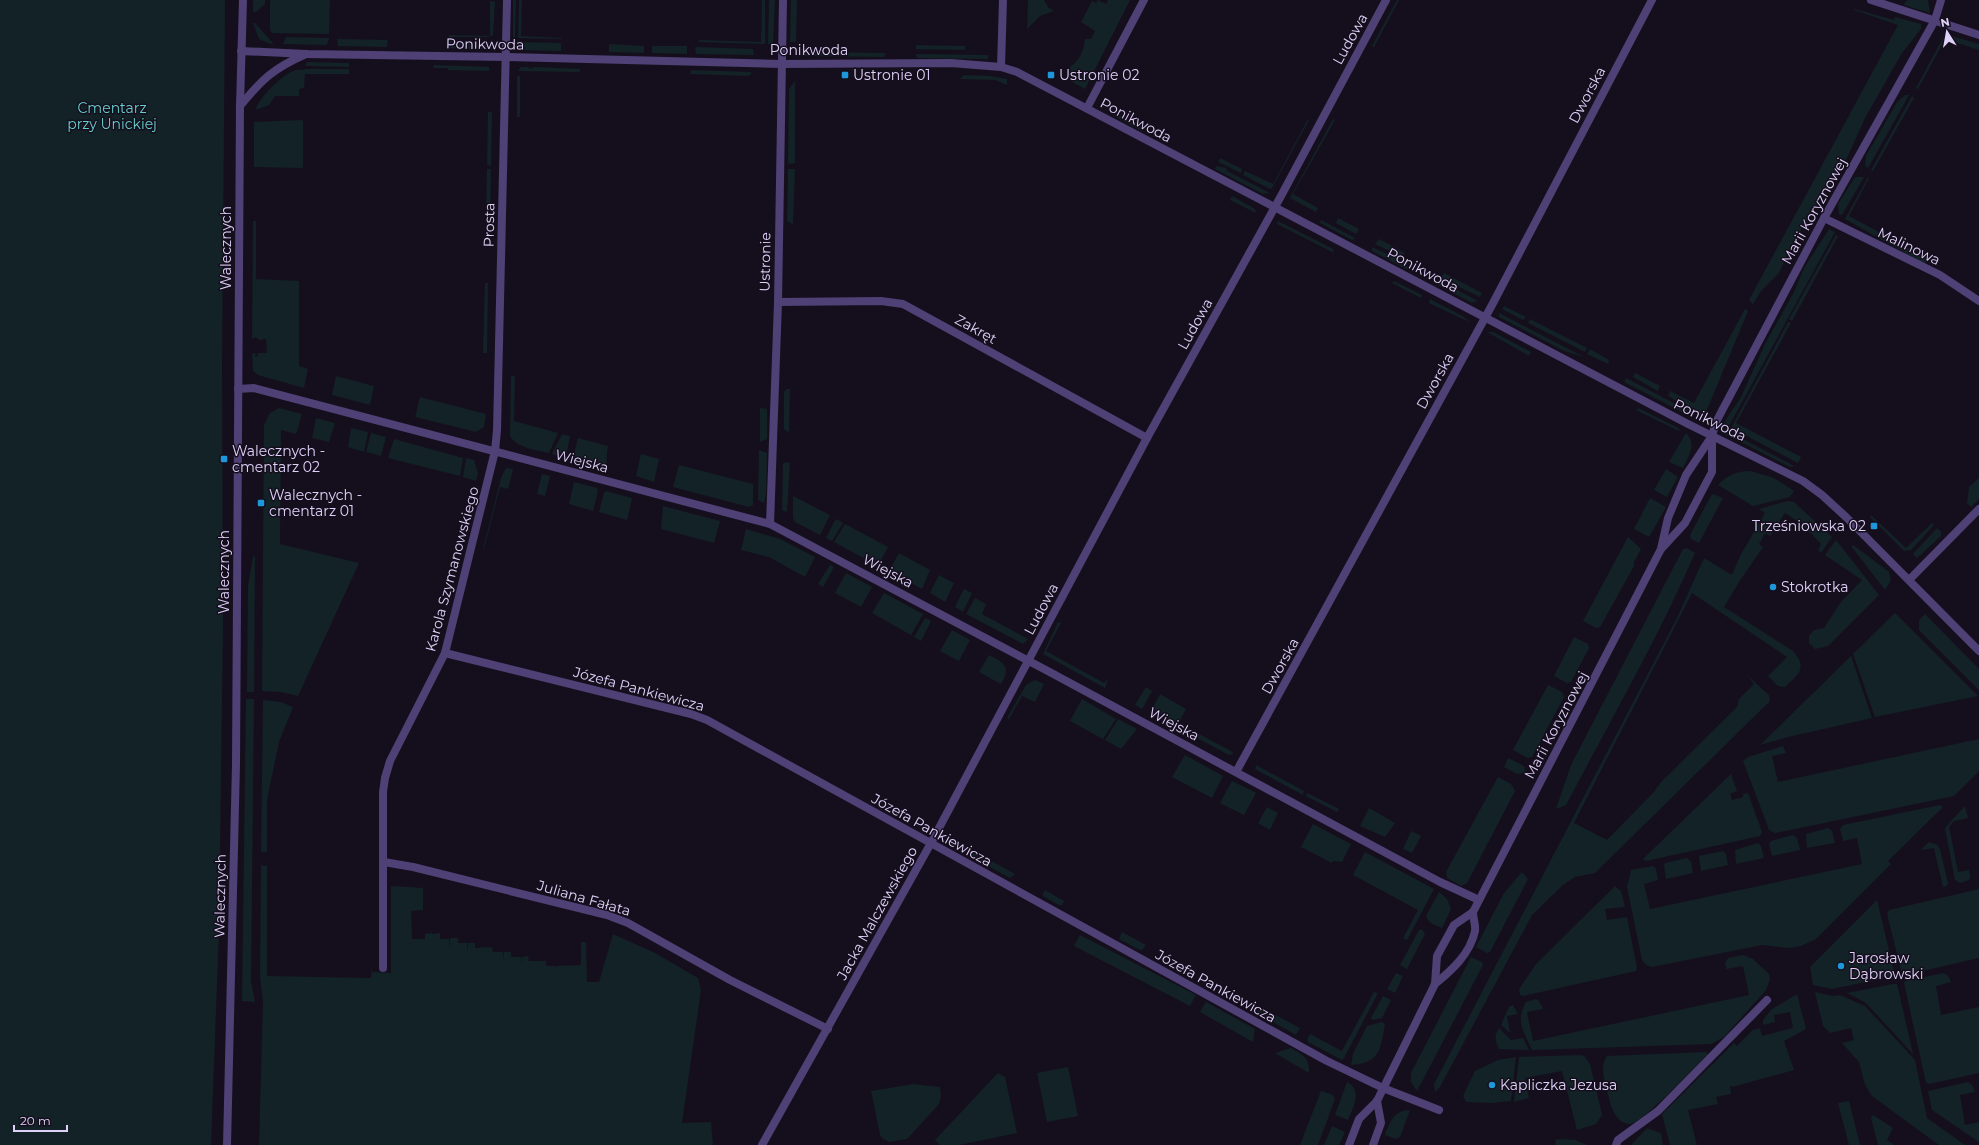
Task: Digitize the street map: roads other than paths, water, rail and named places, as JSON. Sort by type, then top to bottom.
[{"type":"street","name":"Walecznych","points":[[227,1145],[235,786],[240,106],[243,0]]},
{"type":"street","name":"Prosta","points":[[495,451],[497,430],[507,0]]},
{"type":"street","name":"Ustronie","points":[[770,524],[778,302],[783,0]]},
{"type":"street","points":[[1002,67],[1003,0]]},
{"type":"street","points":[[1087,108],[1144,0]]},
{"type":"street","name":"Ludowa","points":[[1027,660],[1386,0]]},
{"type":"street","name":"Dworska","points":[[1236,772],[1485,317],[1652,0]]},
{"type":"street","points":[[1871,0],[1979,35]]},
{"type":"street","name":"Marii Koryznowej","points":[[1661,549],[1685,523],[1712,472],[1712,436],[1716,422],[1824,218],[1935,20],[1941,0]]},
{"type":"street","name":"Ponikwoda","points":[[241,51],[306,54],[506,57],[781,64],[951,63],[1002,67],[1017,72],[1712,436],[1803,481],[1822,495],[1846,517],[1910,579],[1979,651]]},
{"type":"street","points":[[240,106],[258,83],[280,66],[306,54]]},
{"type":"street","name":"Malinowa","points":[[1824,218],[1940,275],[1979,302]]},
{"type":"street","name":"Zakręt","points":[[778,302],[881,301],[903,304],[1147,438]]},
{"type":"street","name":"Wiejska","points":[[238,390],[254,388],[770,524],[1440,882],[1479,900]]},
{"type":"street","name":"Marii Koryznowej","points":[[1349,1145],[1359,1119],[1377,1101],[1384,1088],[1435,984],[1437,956],[1454,925],[1473,912],[1661,549],[1668,518],[1690,466],[1712,436]]},
{"type":"street","name":"Karola Szymanowskiego","points":[[383,968],[383,792],[385,778],[390,761],[445,653],[495,451]]},
{"type":"street","points":[[1910,579],[1979,509]]},
{"type":"street","name":"Józefa Pankiewicza","points":[[445,653],[691,714],[707,720],[1326,1061],[1384,1088]]},
{"type":"street","name":"Jacka Malczewskiego","points":[[762,1145],[931,843],[1027,660]]},
{"type":"street","name":"Juliana Fałata","points":[[384,862],[413,867],[607,915],[628,922],[730,980],[828,1029]]},
{"type":"street","name":"Marii Koryznowej","points":[[1435,984],[1458,964],[1467,949],[1476,930],[1473,912]]},
{"type":"street","points":[[1616,1145],[1618,1140],[1658,1111],[1767,1000]]},
{"type":"street","points":[[1384,1088],[1439,1110]]},
{"type":"street","points":[[1373,1145],[1381,1123],[1377,1101]]},
{"type":"place","name":"Ustronie 01","points":[[845,75]]},
{"type":"place","name":"Ustronie 02","points":[[1051,75]]},
{"type":"place","name":"Walecznych - cmentarz 02","points":[[224,459]]},
{"type":"place","name":"Walecznych - cmentarz 01","points":[[261,503]]},
{"type":"place","name":"Trześniowska 02","points":[[1874,526]]},
{"type":"place","name":"Stokrotka","points":[[1773,587]]},
{"type":"place","name":"Jarosław Dąbrowski","points":[[1841,966]]},
{"type":"place","name":"Kapliczka Jezusa","points":[[1492,1085]]},
{"type":"park label","name":"Cmentarz przy Unickiej","points":[[112,116]]}]
